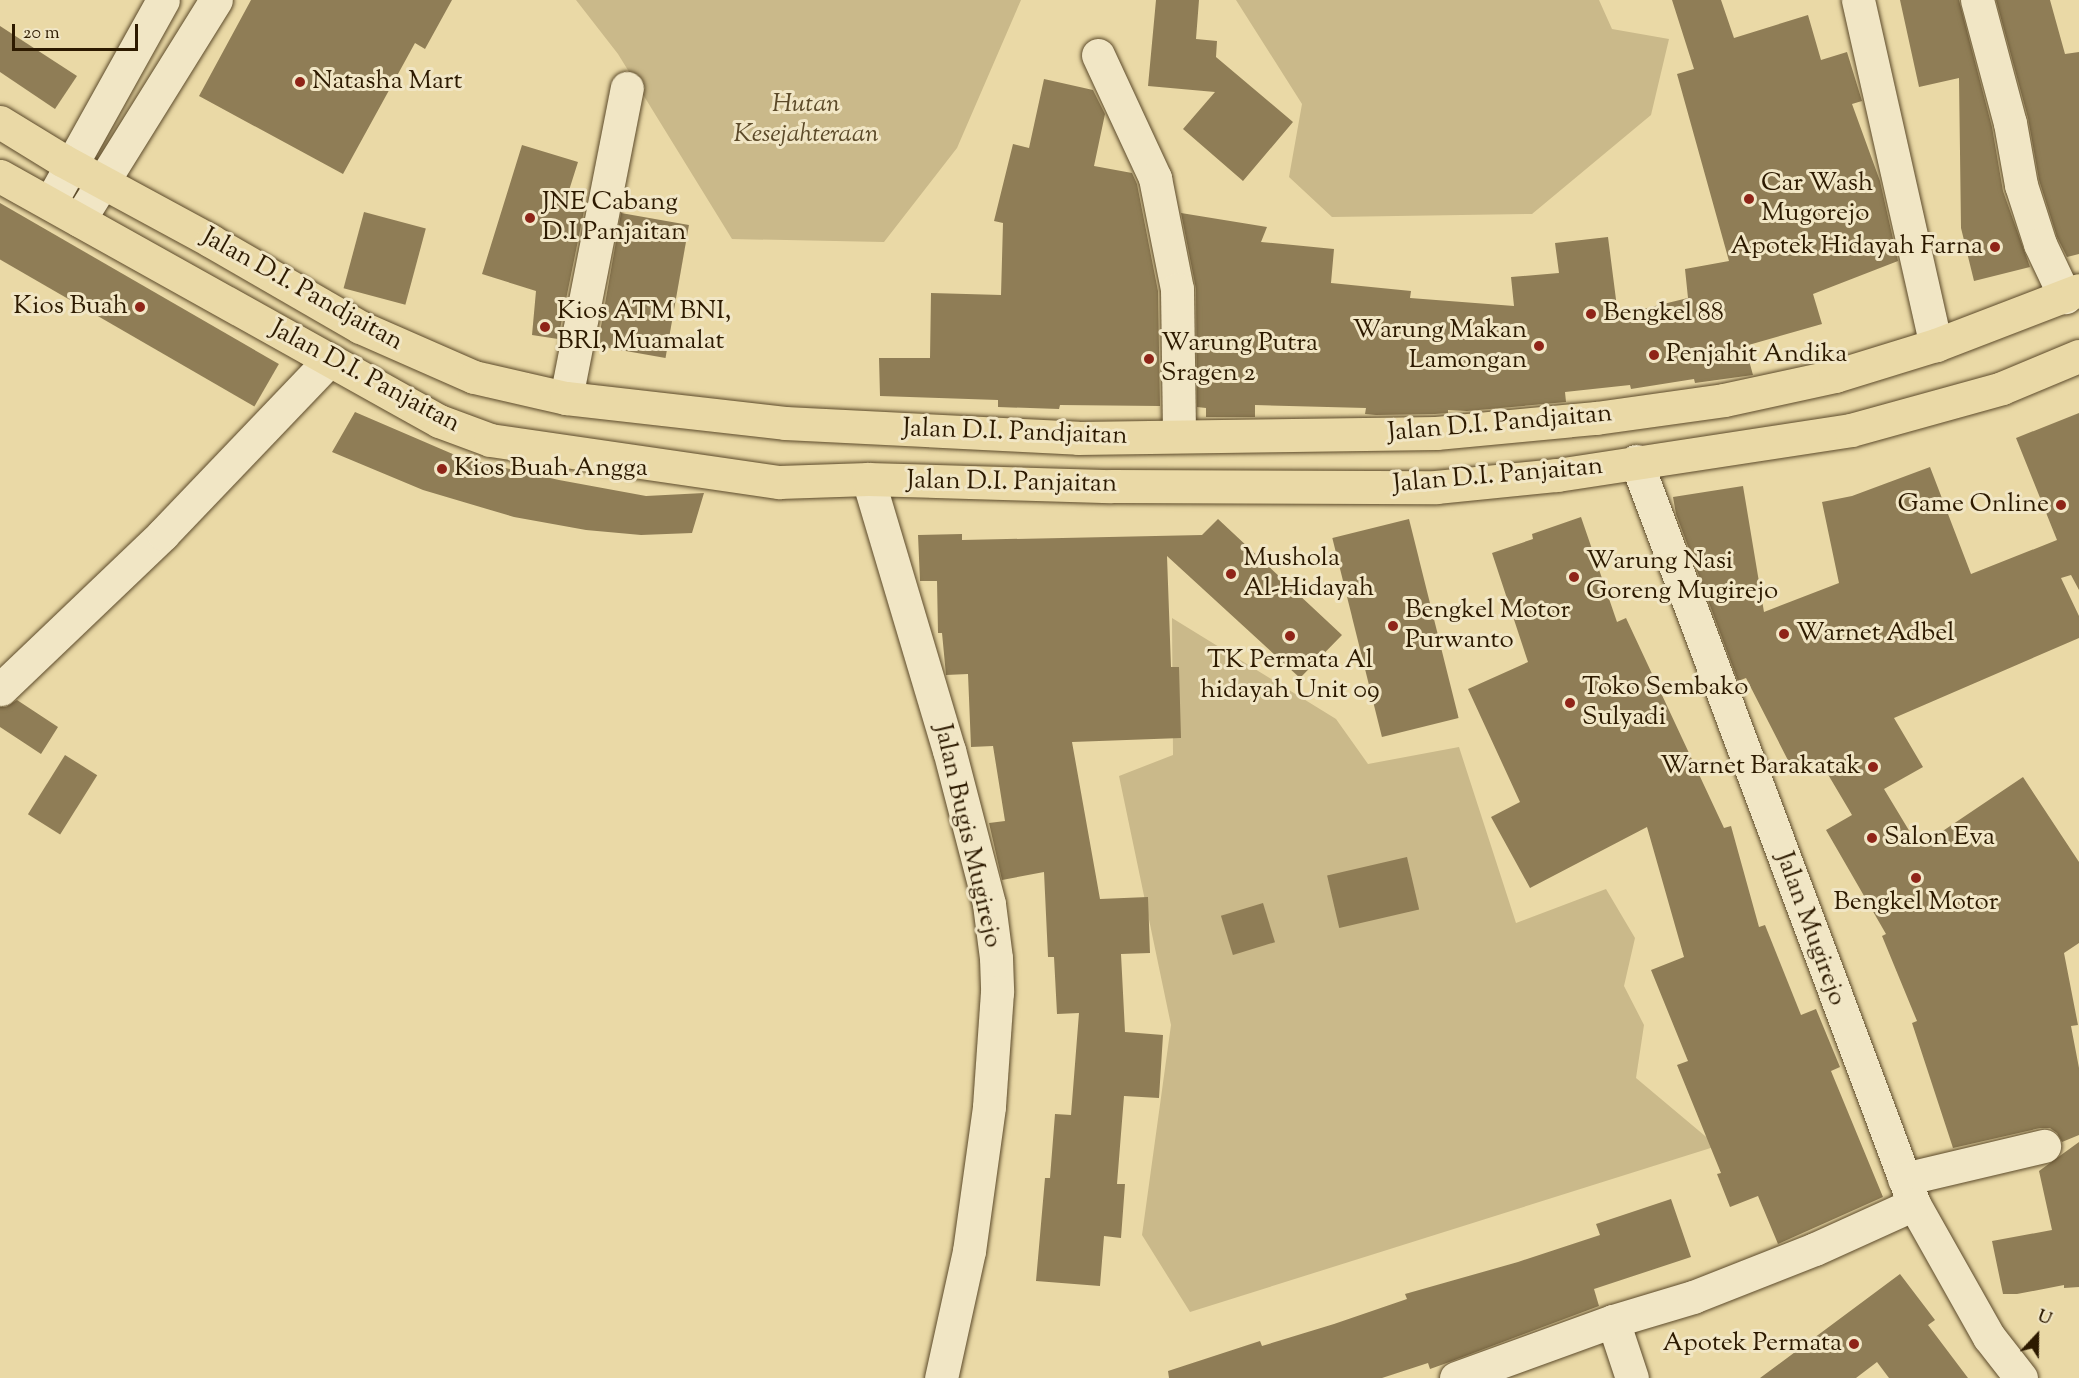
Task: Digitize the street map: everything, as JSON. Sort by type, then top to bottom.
[{"type":"highway","name":"Jalan D.I. Pandjaitan","points":[[0,122],[71,165],[211,241],[360,327],[474,377],[566,398],[796,424],[1078,438],[1436,433],[1619,415],[1724,400],[1835,376],[1936,345],[2072,294]]},
{"type":"highway","name":"Jalan D.I. Panjaitan","points":[[0,176],[439,421],[490,440],[779,482],[868,479],[1111,486],[1436,487],[1557,475],[1636,461],[1851,430],[2002,388],[2079,356]]},
{"type":"highway","points":[[1619,415],[1636,461]]},
{"type":"street","points":[[50,203],[163,0]]},
{"type":"street","points":[[80,220],[216,0]]},
{"type":"street","points":[[1858,0],[1936,345]]},
{"type":"street","points":[[1977,0],[2010,123],[2021,185],[2040,244],[2072,294]]},
{"type":"street","points":[[1098,55],[1155,178],[1177,289],[1179,436]]},
{"type":"street","points":[[566,398],[627,88]]},
{"type":"street","points":[[1,689],[163,534],[329,360]]},
{"type":"street","name":"Jalan Mugirejo","points":[[1636,461],[1909,1192],[1989,1337],[2021,1378]]},
{"type":"street","name":"Jalan Bugis Mugirejo","points":[[868,479],[949,750],[988,904],[996,958],[997,992],[989,1107],[969,1251],[941,1378]]},
{"type":"street","points":[[1456,1378],[1613,1320],[1693,1297],[1815,1249],[1909,1192],[2044,1146]]},
{"type":"street","points":[[1613,1320],[1632,1378]]},
{"type":"green space","name":"Hutan Kesejahteraan","points":[[576,0],[1021,0],[957,148],[884,242],[732,239],[618,54]]},
{"type":"green space","points":[[1236,0],[1599,0],[1612,29],[1669,39],[1651,115],[1532,214],[1332,217],[1289,177],[1302,104]]},
{"type":"green space","points":[[1172,618],[1336,719],[1368,764],[1459,747],[1516,923],[1606,889],[1635,938],[1624,986],[1644,1025],[1636,1078],[1717,1146],[1190,1312],[1142,1235],[1171,1025],[1119,776],[1173,755]]},
{"type":"building","name":"Natasha Mart","points":[[251,0],[452,0],[425,49],[415,43],[343,174],[199,96]]},
{"type":"building","points":[[1156,0],[1199,0],[1196,39],[1217,41],[1216,57],[1293,122],[1243,181],[1183,129],[1215,92],[1148,86]]},
{"type":"building","points":[[1672,0],[1721,0],[1734,38],[1808,15],[1821,60],[1847,52],[1862,101],[1852,104],[1880,181],[1898,261],[1813,294],[1822,324],[1745,346],[1753,375],[1695,383],[1694,379],[1631,389],[1630,385],[1565,392],[1566,402],[1467,411],[1448,410],[1448,413],[1435,414],[1376,415],[1365,414],[1366,408],[1255,405],[1255,417],[1206,417],[1206,408],[1197,407],[1196,289],[1181,213],[1267,227],[1261,242],[1334,249],[1331,283],[1411,291],[1410,298],[1514,306],[1511,277],[1559,273],[1555,243],[1608,237],[1618,315],[1688,298],[1685,269],[1729,261],[1677,74],[1694,69]]},
{"type":"building","points":[[1900,0],[1959,0],[1992,127],[2003,191],[2030,267],[1974,281],[1961,228],[1959,78],[1919,87]]},
{"type":"building","points":[[1996,0],[2050,0],[2065,54],[2079,52],[2079,254],[2067,257],[2057,237],[2039,180],[2028,118]]},
{"type":"building","points":[[0,26],[77,76],[55,109],[0,72]]},
{"type":"building","points":[[1044,79],[1093,90],[1105,114],[1094,166],[1132,173],[1137,184],[1158,291],[1160,406],[1060,405],[1059,409],[998,407],[998,400],[880,396],[879,358],[930,358],[931,293],[1001,295],[1003,223],[994,221],[1013,144],[1029,148]]},
{"type":"building","name":"JNE Cabang D.I Panjaitan","points":[[522,145],[578,162],[565,203],[585,206],[558,339],[532,335],[536,291],[482,274]]},
{"type":"building","name":"Kios Buah","points":[[0,203],[279,364],[254,406],[0,260]]},
{"type":"building","points":[[364,212],[426,229],[405,305],[344,288]]},
{"type":"building","points":[[621,213],[689,225],[666,358],[598,346]]},
{"type":"building","name":"Kios Buah Angga","points":[[355,412],[462,458],[559,480],[646,496],[704,493],[692,533],[641,535],[586,530],[514,517],[423,490],[332,452]]},
{"type":"building","points":[[2079,413],[2079,590],[2071,575],[2061,578],[2079,616],[2079,638],[1894,718],[1923,767],[1884,789],[1919,847],[2023,777],[2079,862],[2079,943],[2064,953],[2078,1025],[2071,1026],[2079,1068],[2079,1135],[2062,1142],[2057,1133],[2050,1128],[2040,1128],[1953,1148],[1912,1023],[1917,1021],[1882,936],[1886,934],[1826,830],[1852,815],[1820,761],[1795,774],[1746,678],[1738,681],[1676,514],[1673,497],[1743,486],[1764,612],[1839,583],[1822,502],[1852,496],[1930,467],[1971,574],[2057,540],[2016,438]]},
{"type":"building","points":[[1581,517],[1617,622],[1626,618],[1724,828],[1731,826],[1759,927],[1765,925],[1801,1015],[1816,1009],[1840,1067],[1831,1071],[1883,1197],[1778,1244],[1758,1196],[1730,1207],[1717,1174],[1721,1173],[1677,1065],[1688,1061],[1651,970],[1684,957],[1647,827],[1530,888],[1491,817],[1520,802],[1468,689],[1528,662],[1492,553],[1533,539],[1532,534]]},
{"type":"building","points":[[1218,519],[1342,635],[1300,678],[1167,556],[1171,667],[1179,667],[1181,738],[1072,742],[1100,899],[1148,897],[1150,953],[1121,954],[1125,1032],[1163,1035],[1159,1098],[1124,1096],[1117,1184],[1125,1184],[1121,1238],[1104,1236],[1100,1286],[1036,1281],[1045,1178],[1050,1178],[1055,1114],[1071,1115],[1079,1013],[1057,1014],[1054,957],[1048,957],[1044,872],[1002,880],[989,823],[1005,821],[993,746],[971,747],[968,674],[946,675],[942,633],[938,633],[937,581],[920,581],[918,535],[962,534],[962,540],[1202,535]]},
{"type":"building","name":"Bengkel Motor Purwanto","points":[[1409,519],[1459,718],[1382,737],[1332,538]]},
{"type":"building","points":[[17,700],[58,727],[41,754],[0,727],[0,707],[6,707]]},
{"type":"building","points":[[65,755],[97,775],[60,835],[28,814]]},
{"type":"building","points":[[1407,857],[1419,910],[1339,928],[1327,875]]},
{"type":"building","points":[[1263,903],[1275,942],[1233,955],[1221,916]]},
{"type":"building","points":[[2079,1142],[2079,1287],[2064,1288],[2064,1285],[2017,1294],[2003,1294],[1992,1241],[2052,1230],[2039,1171]]},
{"type":"building","points":[[1671,1199],[1691,1257],[1594,1289],[1599,1306],[1430,1369],[1428,1363],[1382,1378],[1169,1378],[1168,1371],[1260,1341],[1262,1346],[1334,1324],[1407,1299],[1405,1294],[1518,1262],[1600,1235],[1596,1224]]},
{"type":"building","name":"Apotek Permata","points":[[1900,1274],[1935,1320],[1928,1325],[1968,1378],[1889,1378],[1877,1362],[1856,1378],[1760,1378]]},
{"type":"place","name":"Natasha Mart","points":[[300,82]]},
{"type":"place","name":"Car Wash Mugorejo","points":[[1749,199]]},
{"type":"place","name":"JNE Cabang D.I Panjaitan","points":[[530,218]]},
{"type":"place","name":"Apotek Hidayah Farna","points":[[1995,247]]},
{"type":"place","name":"Kios Buah","points":[[140,307]]},
{"type":"place","name":"Bengkel 88","points":[[1591,314]]},
{"type":"place","name":"Kios ATM BNI, BRI, Muamalat","points":[[545,327]]},
{"type":"place","name":"Warung Makan Lamongan","points":[[1539,346]]},
{"type":"place","name":"Penjahit Andika","points":[[1654,355]]},
{"type":"place","name":"Warung Putra Sragen 2","points":[[1149,359]]},
{"type":"place","name":"Kios Buah Angga","points":[[442,469]]},
{"type":"place","name":"Game Online","points":[[2061,505]]},
{"type":"place","name":"Mushola Al-Hidayah","points":[[1231,574]]},
{"type":"place","name":"Warung Nasi Goreng Mugirejo","points":[[1574,577]]},
{"type":"place","name":"Bengkel Motor Purwanto","points":[[1393,626]]},
{"type":"place","name":"Warnet Adbel","points":[[1784,634]]},
{"type":"place","name":"TK Permata Al hidayah Unit 09","points":[[1290,636]]},
{"type":"place","name":"Toko Sembako Sulyadi","points":[[1570,703]]},
{"type":"place","name":"Warnet Barakatak","points":[[1873,767]]},
{"type":"place","name":"Salon Eva","points":[[1872,838]]},
{"type":"place","name":"Bengkel Motor","points":[[1916,878]]},
{"type":"place","name":"Apotek Permata","points":[[1854,1344]]}]
